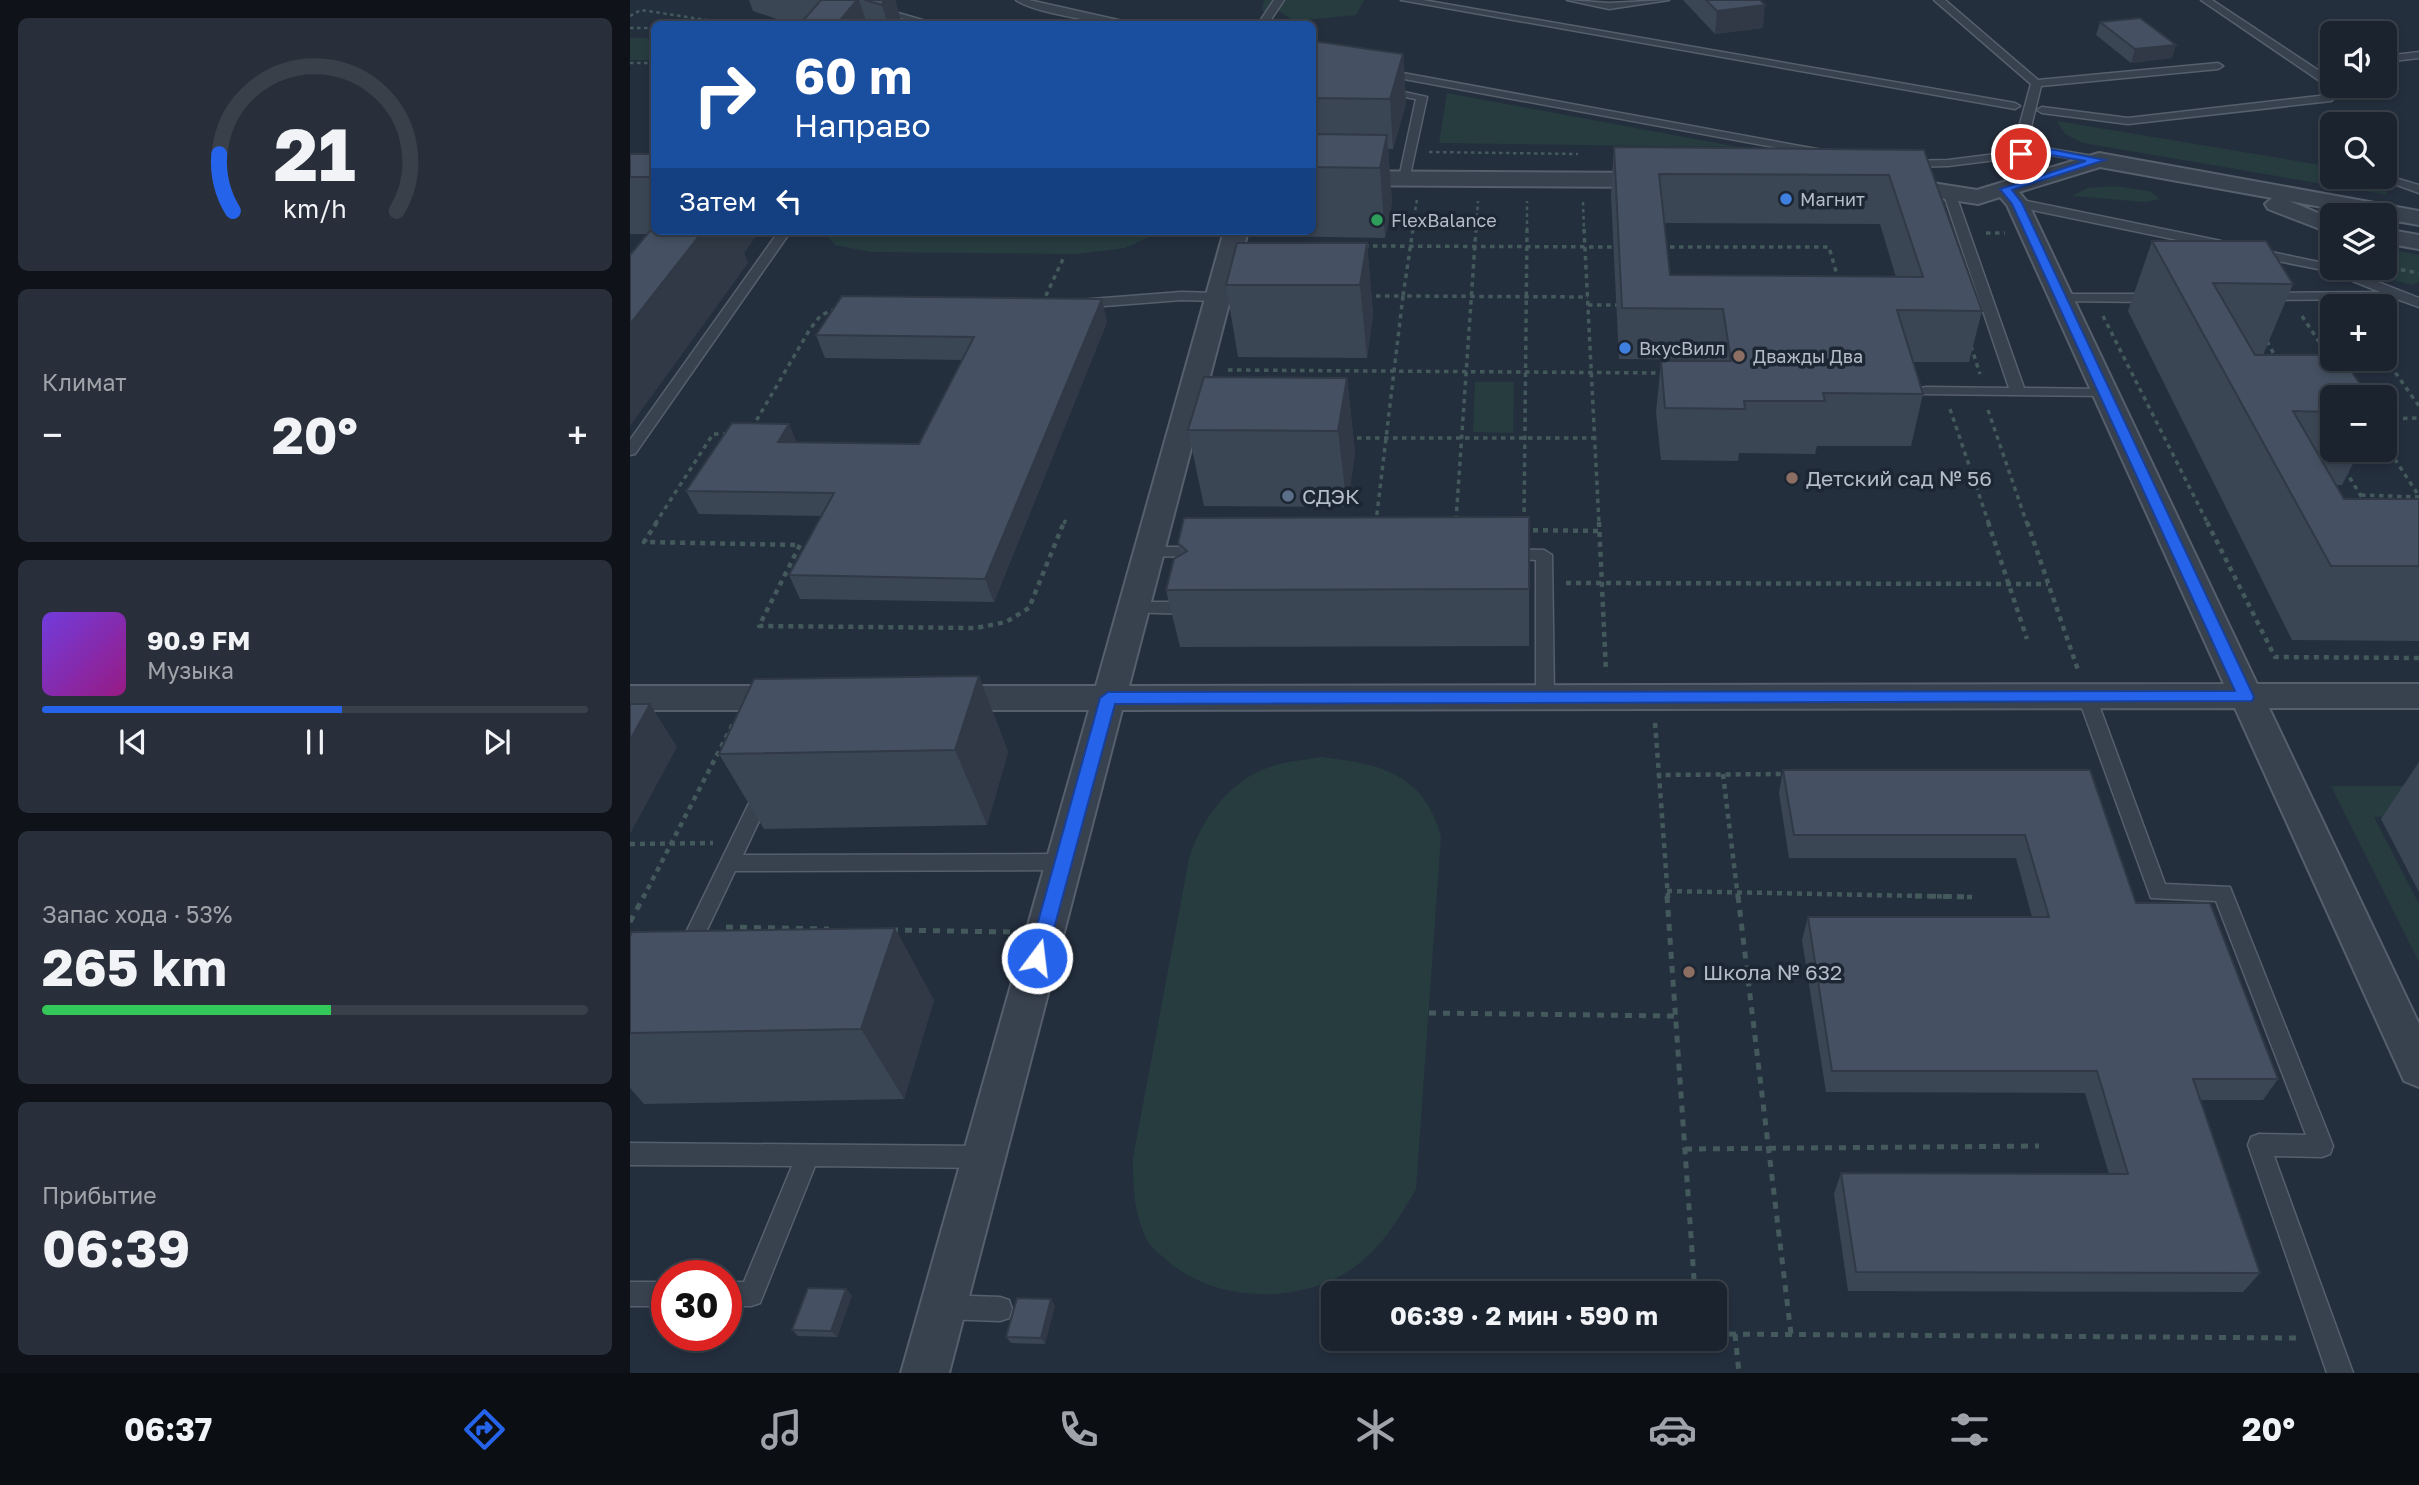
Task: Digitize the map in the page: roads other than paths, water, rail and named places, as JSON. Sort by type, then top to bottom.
[{"type":"street","points":[[1869,182],[1950,195],[2011,196],[2099,160],[2419,218]]},
{"type":"street","points":[[1316,177],[1682,180]]},
{"type":"street","points":[[2229,183],[2320,222]]},
{"type":"street","points":[[2011,196],[2031,233],[2419,1068]]},
{"type":"street","points":[[925,1373],[1235,235]]},
{"type":"street","points":[[2397,238],[2419,242]]},
{"type":"street","points":[[917,698],[1653,697],[2083,685],[2246,697],[2419,696]]},
{"type":"street","points":[[630,698],[810,703]]},
{"type":"lane","points":[[844,0],[920,21]]},
{"type":"lane","points":[[1021,0],[1035,6],[1116,21]]},
{"type":"lane","points":[[1265,21],[1279,0]]},
{"type":"lane","points":[[1406,0],[2015,106]]},
{"type":"lane","points":[[1572,0],[1609,6],[1664,0]]},
{"type":"lane","points":[[1938,0],[2036,83],[2218,66]]},
{"type":"lane","points":[[2206,0],[2320,77]]},
{"type":"lane","points":[[2397,58],[2419,55]]},
{"type":"lane","points":[[1365,69],[1838,156]]},
{"type":"lane","points":[[2025,131],[2036,83]]},
{"type":"lane","points":[[1367,88],[1422,97],[1412,146],[1412,178]]},
{"type":"lane","points":[[2042,110],[2128,121],[2331,98]]},
{"type":"lane","points":[[1396,141],[1412,146]]},
{"type":"lane","points":[[1896,163],[1948,163],[2045,151],[2099,160]]},
{"type":"lane","points":[[2397,182],[2419,189]]},
{"type":"lane","points":[[1950,195],[2018,392]]},
{"type":"lane","points":[[2011,196],[2331,268],[2419,303]]},
{"type":"lane","points":[[630,451],[782,235]]},
{"type":"lane","points":[[1041,307],[1181,296],[1218,296]]},
{"type":"lane","points":[[2240,297],[2404,296]]},
{"type":"lane","points":[[2061,298],[2167,298]]},
{"type":"lane","points":[[1926,391],[2105,393]]},
{"type":"lane","points":[[1148,552],[1223,552]]},
{"type":"lane","points":[[1489,554],[1544,555],[1545,697]]},
{"type":"lane","points":[[1133,608],[1189,608]]},
{"type":"lane","points":[[2083,685],[2158,892],[2222,893],[2322,1146],[2259,1145],[2340,1373]]},
{"type":"lane","points":[[667,964],[680,964],[769,780]]},
{"type":"lane","points":[[730,863],[1063,862]]},
{"type":"lane","points":[[630,1154],[984,1157]]},
{"type":"lane","points":[[742,1294],[751,1294],[807,1157]]},
{"type":"lane","points":[[630,1294],[651,1294]]},
{"type":"lane","points":[[943,1307],[1000,1309]]},
{"type":"place","name":"Магнит","points":[[1786,199]]},
{"type":"place","name":"FlexBalance","points":[[1377,220]]},
{"type":"place","name":"ВкусВилл","points":[[1625,348]]},
{"type":"place","name":"Дважды Два","points":[[1739,356]]},
{"type":"place","name":"Детский сад № 56","points":[[1792,478]]},
{"type":"place","name":"СДЭК","points":[[1288,496]]},
{"type":"place","name":"Школа № 632","points":[[1689,972]]}]
